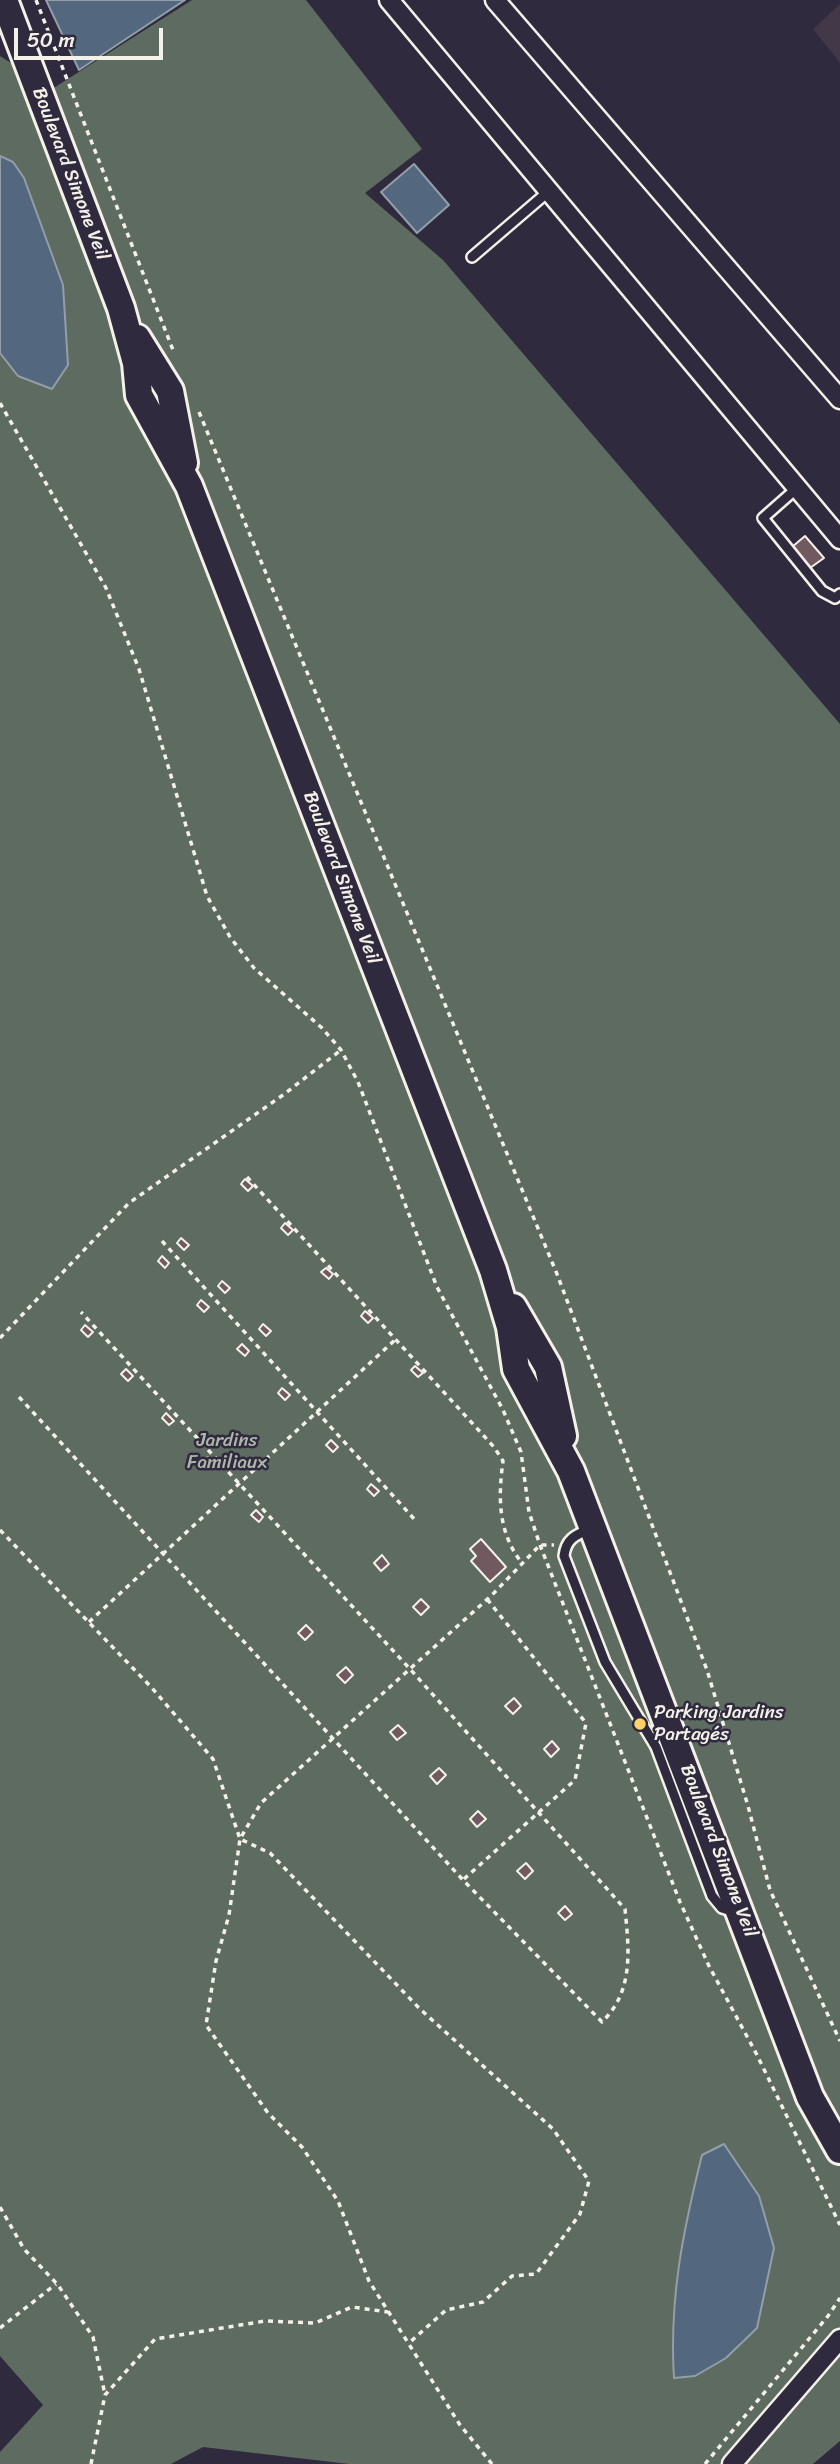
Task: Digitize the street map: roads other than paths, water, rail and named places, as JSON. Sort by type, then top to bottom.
[{"type":"main road","name":"Boulevard Simone Veil","points":[[4,0],[121,308],[170,391],[189,486],[493,1270],[548,1367],[571,1472],[789,2034],[810,2097],[840,2150]]},
{"type":"main road","name":"Boulevard Simone Veil","points":[[789,2034],[840,2133]]},
{"type":"street","points":[[388,0],[840,537]]},
{"type":"street","points":[[495,0],[840,399]]},
{"type":"street","points":[[732,2464],[840,2339]]},
{"type":"lane","points":[[472,257],[549,191]]},
{"type":"lane","points":[[797,488],[763,518],[822,591],[835,598],[840,594]]},
{"type":"lane","points":[[593,1528],[572,1537],[565,1546],[564,1556],[605,1662],[656,1747],[712,1896],[722,1908],[742,1914]]},
{"type":"water","points":[[46,0],[185,0],[79,70]]},
{"type":"water","points":[[0,156],[13,162],[24,178],[63,285],[68,365],[52,389],[18,376],[0,353]]},
{"type":"water","points":[[414,164],[449,205],[417,233],[381,192]]},
{"type":"water","points":[[724,2144],[759,2196],[774,2248],[757,2328],[726,2358],[695,2376],[674,2378],[676,2293],[689,2211],[702,2155]]},
{"type":"place","name":"Parking Jardins Partagés","points":[[640,1724]]},
{"type":"park label","name":"Jardins Familiaux","points":[[227,1452]]}]
